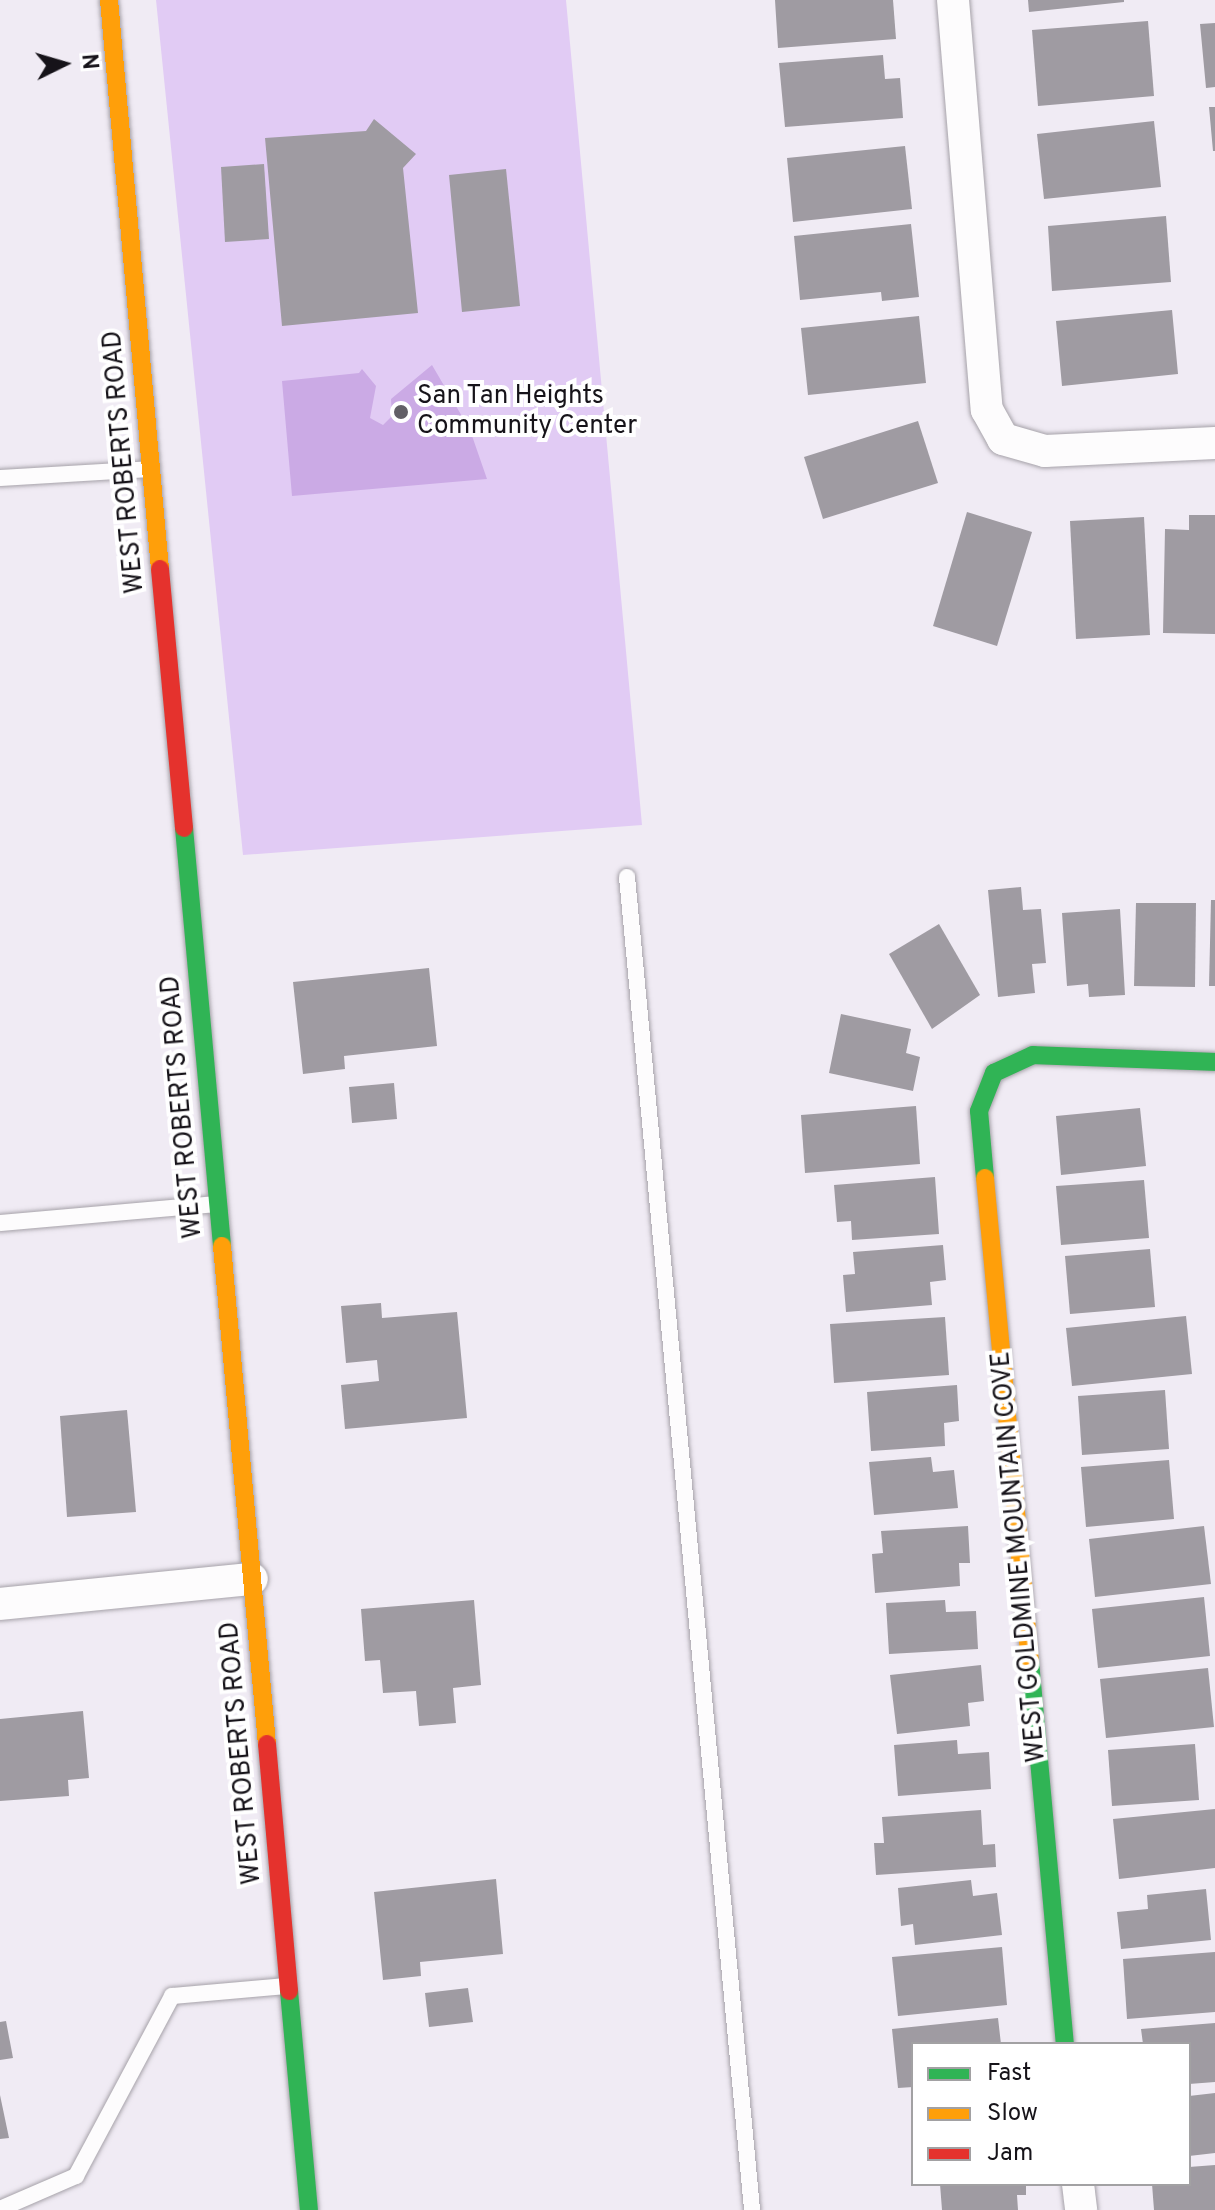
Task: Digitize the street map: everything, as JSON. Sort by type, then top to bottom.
[{"type":"street","name":"WEST ROBERTS ROAD","points":[[109,0],[309,2210]]},
{"type":"street","points":[[953,0],[987,410],[1003,439],[1045,451],[1215,443]]},
{"type":"street","name":"WEST GOLDMINE MOUNTAIN COVE","points":[[1065,2042],[979,1111],[994,1073],[1033,1055],[1215,1062]]},
{"type":"street","points":[[0,1604],[252,1579]]},
{"type":"street","points":[[1078,2186],[1081,2210]]},
{"type":"lane","points":[[0,478],[152,469]]},
{"type":"lane","points":[[627,877],[752,2210]]},
{"type":"lane","points":[[0,1223],[218,1204]]},
{"type":"lane","points":[[0,2209],[76,2176],[172,1996],[289,1986]]},
{"type":"shaded area","name":"San Tan Heights Community Center","points":[[156,0],[566,0],[642,825],[243,855]]},
{"type":"shaded area","points":[[432,365],[470,430],[487,479],[292,496],[282,381],[359,373],[362,369],[376,386],[370,418],[383,425],[392,416],[391,399]]},
{"type":"building","points":[[775,0],[893,0],[896,39],[778,48]]},
{"type":"building","points":[[1028,0],[1124,0],[1124,2],[1029,12]]},
{"type":"building","points":[[1148,21],[1154,96],[1038,106],[1032,30]]},
{"type":"building","points":[[1215,23],[1215,87],[1206,88],[1200,24]]},
{"type":"building","points":[[883,55],[885,79],[900,78],[903,118],[785,127],[779,63]]},
{"type":"building","points":[[1209,107],[1215,107],[1215,151],[1213,151]]},
{"type":"building","points":[[374,119],[416,154],[403,168],[418,313],[282,326],[265,138],[366,131]]},
{"type":"building","points":[[1154,121],[1161,187],[1044,199],[1037,134]]},
{"type":"building","points":[[905,146],[912,209],[793,222],[787,158]]},
{"type":"building","points":[[264,164],[269,239],[225,242],[221,167]]},
{"type":"building","points":[[506,169],[520,306],[462,312],[449,175]]},
{"type":"building","points":[[1166,216],[1171,282],[1052,291],[1048,226]]},
{"type":"building","points":[[911,224],[919,297],[882,301],[881,292],[800,300],[794,236]]},
{"type":"building","points":[[1172,310],[1178,374],[1062,386],[1056,321]]},
{"type":"building","points":[[919,316],[926,383],[808,395],[801,328]]},
{"type":"building","points":[[918,421],[938,483],[823,519],[804,457]]},
{"type":"building","points":[[967,512],[1032,532],[997,646],[933,626]]},
{"type":"building","points":[[1189,515],[1215,515],[1215,634],[1163,633],[1165,529],[1189,530]]},
{"type":"building","points":[[1144,517],[1150,635],[1076,639],[1070,521]]},
{"type":"building","points":[[1021,887],[1023,910],[1041,909],[1046,963],[1032,964],[1035,993],[998,997],[988,890]]},
{"type":"building","points":[[1211,900],[1215,900],[1215,986],[1209,986]]},
{"type":"building","points":[[1136,903],[1196,903],[1195,987],[1134,986]]},
{"type":"building","points":[[1120,909],[1125,995],[1089,997],[1088,984],[1067,986],[1062,913]]},
{"type":"building","points":[[939,924],[980,995],[932,1029],[889,954]]},
{"type":"building","points":[[429,968],[437,1046],[344,1056],[345,1069],[303,1074],[293,982]]},
{"type":"building","points":[[841,1014],[911,1029],[906,1053],[920,1057],[913,1091],[829,1073]]},
{"type":"building","points":[[394,1083],[397,1119],[352,1123],[349,1087]]},
{"type":"building","points":[[916,1106],[920,1164],[805,1173],[801,1115]]},
{"type":"building","points":[[1140,1108],[1146,1166],[1061,1175],[1056,1116]]},
{"type":"building","points":[[935,1177],[939,1234],[852,1240],[851,1221],[837,1222],[834,1185]]},
{"type":"building","points":[[1144,1180],[1149,1238],[1061,1245],[1056,1186]]},
{"type":"building","points":[[943,1245],[946,1280],[930,1282],[932,1305],[846,1312],[843,1275],[855,1274],[853,1252]]},
{"type":"building","points":[[1150,1249],[1155,1307],[1070,1314],[1065,1256]]},
{"type":"building","points":[[381,1303],[382,1318],[457,1312],[467,1418],[345,1429],[341,1385],[379,1381],[377,1360],[346,1363],[341,1306]]},
{"type":"building","points":[[1186,1316],[1192,1374],[1072,1386],[1066,1328]]},
{"type":"building","points":[[945,1317],[949,1375],[834,1383],[830,1324]]},
{"type":"building","points":[[957,1385],[959,1421],[944,1423],[945,1446],[871,1451],[867,1392]]},
{"type":"building","points":[[1165,1390],[1169,1449],[1082,1455],[1078,1396]]},
{"type":"building","points":[[127,1410],[136,1512],[67,1517],[60,1416]]},
{"type":"building","points":[[931,1457],[933,1472],[954,1470],[958,1508],[874,1515],[869,1462]]},
{"type":"building","points":[[1169,1460],[1174,1519],[1086,1527],[1081,1467]]},
{"type":"building","points":[[968,1526],[970,1563],[959,1563],[960,1586],[875,1593],[872,1554],[883,1553],[881,1531]]},
{"type":"building","points":[[1204,1526],[1211,1584],[1095,1597],[1089,1539]]},
{"type":"building","points":[[1204,1597],[1210,1656],[1098,1668],[1092,1609]]},
{"type":"building","points":[[474,1600],[481,1685],[453,1688],[456,1723],[419,1726],[416,1691],[383,1693],[380,1660],[365,1661],[361,1609]]},
{"type":"building","points":[[945,1600],[946,1612],[976,1611],[978,1649],[889,1654],[886,1603]]},
{"type":"building","points":[[981,1665],[984,1701],[968,1703],[970,1726],[897,1734],[890,1675]]},
{"type":"building","points":[[1208,1668],[1214,1727],[1106,1738],[1100,1679]]},
{"type":"building","points":[[83,1711],[89,1778],[68,1780],[69,1796],[0,1801],[0,1719]]},
{"type":"building","points":[[957,1740],[958,1754],[989,1752],[991,1789],[898,1796],[894,1745]]},
{"type":"building","points":[[1195,1744],[1199,1800],[1112,1806],[1108,1750]]},
{"type":"building","points":[[1215,1809],[1215,1868],[1119,1879],[1113,1819]]},
{"type":"building","points":[[981,1810],[983,1845],[995,1844],[996,1867],[876,1875],[874,1843],[884,1843],[882,1817]]},
{"type":"building","points":[[496,1879],[503,1954],[420,1962],[421,1976],[383,1980],[374,1892]]},
{"type":"building","points":[[971,1880],[973,1896],[997,1893],[1002,1935],[915,1945],[913,1924],[901,1926],[898,1888]]},
{"type":"building","points":[[1206,1889],[1211,1940],[1121,1949],[1117,1912],[1148,1909],[1147,1895]]},
{"type":"building","points":[[1002,1947],[1007,2005],[898,2016],[892,1957]]},
{"type":"building","points":[[1215,1952],[1215,2012],[1127,2019],[1123,1959]]},
{"type":"building","points":[[468,1988],[473,2022],[429,2027],[425,1993]]},
{"type":"building","points":[[998,2018],[1001,2042],[911,2042],[911,2087],[898,2088],[892,2029]]},
{"type":"building","points":[[6,2021],[13,2058],[0,2060],[0,2022]]},
{"type":"building","points":[[1215,2023],[1215,2082],[1191,2084],[1191,2042],[1143,2042],[1141,2029]]},
{"type":"building","points":[[1215,2093],[1215,2153],[1191,2156],[1191,2096]]},
{"type":"building","points":[[0,2095],[9,2138],[0,2139]]},
{"type":"building","points":[[1215,2165],[1215,2210],[1154,2210],[1152,2186],[1191,2186],[1191,2167]]},
{"type":"building","points":[[940,2186],[1026,2186],[1026,2195],[1017,2195],[1018,2210],[942,2210]]},
{"type":"traffic: fast","points":[[184,828],[222,1246]]},
{"type":"traffic: fast","points":[[985,1178],[979,1111],[994,1073],[1033,1055],[1215,1062]]},
{"type":"traffic: fast","points":[[1030,1661],[1065,2042]]},
{"type":"traffic: fast","points":[[289,1991],[309,2210]]},
{"type":"traffic: slow","points":[[109,0],[160,569]]},
{"type":"traffic: slow","points":[[985,1178],[1030,1661]]},
{"type":"traffic: slow","points":[[222,1246],[267,1744]]},
{"type":"traffic: jam","points":[[160,569],[184,828]]},
{"type":"traffic: jam","points":[[267,1744],[289,1991]]},
{"type":"place","name":"San Tan Heights Community Center","points":[[401,412]]}]
